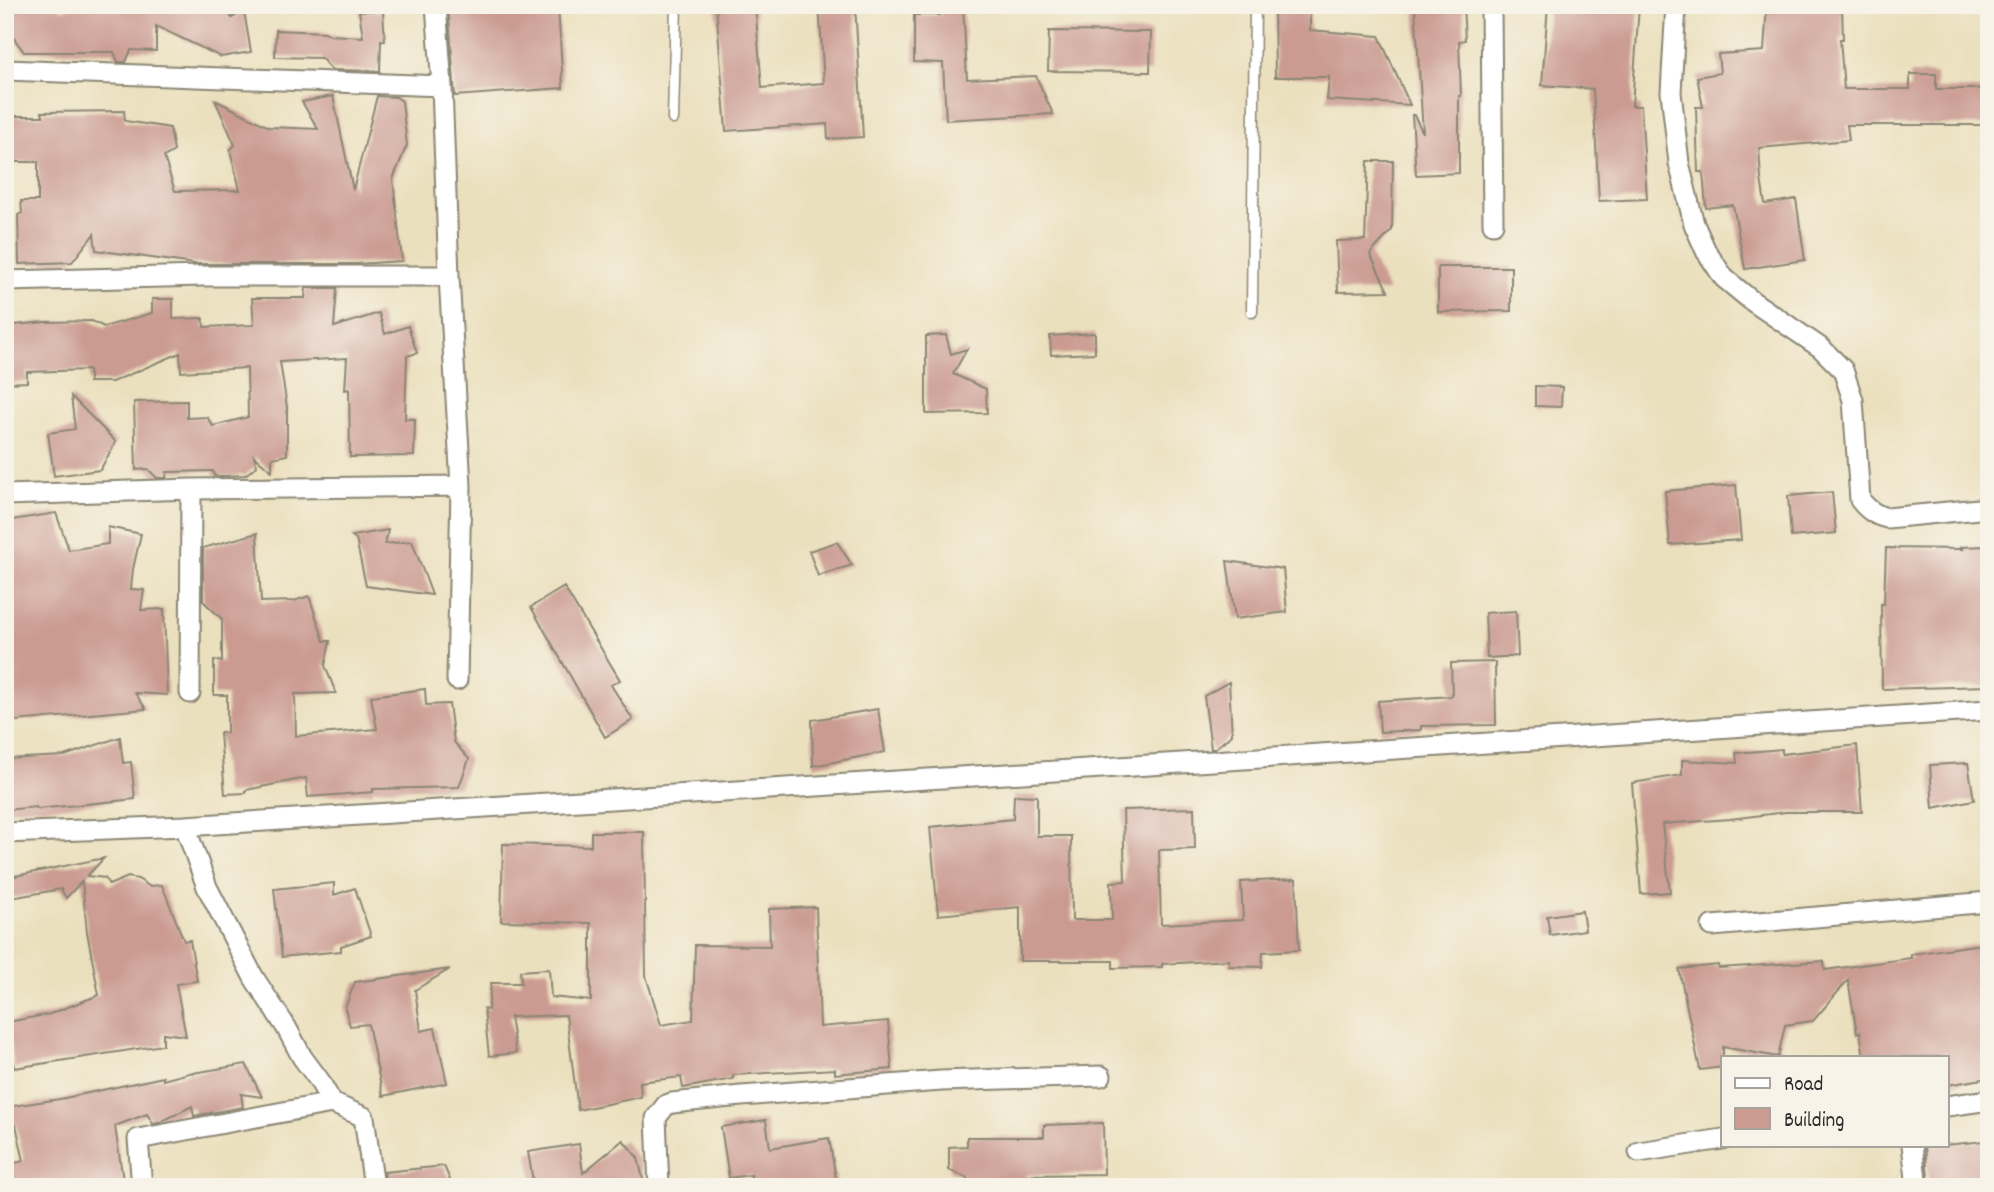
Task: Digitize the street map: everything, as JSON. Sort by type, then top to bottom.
[{"type":"street","points":[[436,5],[461,486],[457,680]]},
{"type":"street","points":[[1490,5],[1493,224]]},
{"type":"street","points":[[1676,5],[1671,92],[1679,163],[1694,224],[1706,251],[1724,278],[1752,301],[1821,348],[1843,370],[1853,400],[1860,500],[1878,516],[1887,518],[1989,508]]},
{"type":"street","points":[[5,70],[442,86]]},
{"type":"street","points":[[5,281],[203,276],[449,276]]},
{"type":"street","points":[[5,495],[191,489],[461,486]]},
{"type":"street","points":[[190,693],[191,489]]},
{"type":"street","points":[[5,833],[185,826],[1989,710]]},
{"type":"street","points":[[185,826],[207,887],[254,978],[332,1103]]},
{"type":"street","points":[[1712,926],[1989,902]]},
{"type":"street","points":[[659,1187],[656,1118],[666,1105],[672,1103],[941,1081],[1101,1076]]},
{"type":"street","points":[[1948,1106],[1989,1100]]},
{"type":"street","points":[[142,1187],[138,1139],[332,1103],[364,1117],[374,1187]]},
{"type":"street","points":[[1640,1152],[1721,1139]]},
{"type":"street","points":[[1912,1146],[1917,1187]]},
{"type":"lane","points":[[673,119],[676,5]]},
{"type":"lane","points":[[1252,312],[1255,5]]},
{"type":"building","points":[[17,5],[60,5],[61,10],[78,5],[156,5],[156,9],[226,7],[232,18],[244,11],[251,52],[221,57],[156,26],[156,51],[131,50],[126,62],[118,62],[114,52],[24,52],[10,33],[5,13],[5,8]]},
{"type":"building","points":[[448,5],[558,5],[563,88],[455,96]]},
{"type":"building","points":[[716,5],[755,5],[762,88],[824,83],[819,5],[855,5],[863,137],[828,139],[827,124],[726,131]]},
{"type":"building","points":[[939,5],[963,5],[967,79],[1036,76],[1053,114],[946,120],[943,63],[914,62],[914,15],[940,15]]},
{"type":"building","points":[[1274,5],[1310,5],[1310,30],[1379,36],[1410,105],[1327,100],[1329,77],[1275,77]]},
{"type":"building","points":[[1415,5],[1463,5],[1465,40],[1459,41],[1459,173],[1416,175],[1412,115],[1423,133]]},
{"type":"building","points":[[1548,5],[1639,5],[1632,106],[1641,106],[1647,199],[1599,201],[1593,89],[1542,85]]},
{"type":"building","points":[[1767,5],[1842,5],[1843,39],[1840,39],[1844,89],[1910,89],[1910,74],[1936,74],[1936,89],[1989,89],[1989,125],[1847,125],[1849,140],[1759,148],[1765,204],[1796,199],[1805,260],[1745,269],[1733,205],[1706,208],[1703,172],[1698,172],[1696,107],[1703,107],[1697,77],[1720,73],[1718,54],[1764,51]]},
{"type":"building","points":[[359,11],[383,11],[385,41],[381,40],[380,71],[332,70],[321,58],[275,57],[276,30],[363,37]]},
{"type":"building","points":[[1049,31],[1151,32],[1150,72],[1048,71]]},
{"type":"building","points":[[333,96],[353,190],[377,96],[396,97],[402,101],[407,145],[393,179],[402,261],[356,264],[194,264],[96,250],[94,234],[72,262],[19,264],[18,215],[22,213],[21,201],[38,201],[38,162],[5,162],[5,116],[43,116],[42,112],[124,111],[125,121],[170,128],[174,151],[164,157],[175,191],[240,190],[230,150],[235,145],[215,100],[269,127],[318,129],[302,102]]},
{"type":"building","points":[[1368,161],[1393,161],[1392,230],[1370,254],[1388,291],[1338,292],[1336,241],[1365,240]]},
{"type":"building","points":[[1438,267],[1511,267],[1511,311],[1438,312]]},
{"type":"building","points":[[306,288],[337,288],[334,327],[379,313],[385,334],[408,326],[417,353],[407,356],[405,419],[415,419],[414,456],[350,457],[349,389],[345,390],[347,358],[280,362],[287,407],[287,455],[272,458],[272,471],[254,456],[257,466],[245,475],[214,476],[213,471],[167,472],[166,478],[157,478],[148,469],[136,470],[134,402],[187,401],[187,418],[207,417],[213,426],[248,417],[247,368],[181,372],[180,353],[112,382],[89,382],[89,370],[27,372],[27,382],[5,383],[5,326],[92,321],[104,327],[152,313],[152,299],[173,299],[173,319],[203,318],[204,327],[254,325],[252,298],[305,298]]},
{"type":"building","points":[[1095,333],[1095,353],[1051,355],[1050,336]]},
{"type":"building","points":[[946,335],[951,354],[967,349],[953,374],[986,389],[987,413],[926,414],[926,336]]},
{"type":"building","points":[[1535,386],[1562,387],[1561,407],[1535,406]]},
{"type":"building","points":[[71,396],[116,442],[100,470],[54,476],[48,433],[75,429]]},
{"type":"building","points":[[1736,485],[1741,540],[1670,545],[1665,491]]},
{"type":"building","points":[[1832,492],[1836,533],[1791,537],[1788,496]]},
{"type":"building","points":[[56,513],[69,550],[108,544],[108,527],[141,534],[131,589],[144,590],[141,610],[164,609],[167,695],[135,693],[146,709],[5,722],[5,521]]},
{"type":"building","points":[[388,530],[385,544],[412,541],[432,595],[366,586],[356,539],[352,536]]},
{"type":"building","points":[[257,533],[261,602],[294,601],[309,596],[324,641],[330,641],[325,666],[336,693],[295,694],[296,736],[377,729],[371,696],[425,689],[426,705],[449,704],[454,742],[469,759],[459,787],[373,789],[373,792],[308,797],[306,778],[246,790],[246,793],[225,794],[220,733],[227,733],[227,695],[214,695],[214,660],[222,662],[222,619],[203,601],[203,548]]},
{"type":"building","points":[[837,542],[852,565],[818,576],[809,551]]},
{"type":"building","points":[[1989,546],[1989,686],[1882,689],[1881,604],[1884,604],[1886,548],[1962,549],[1961,547]]},
{"type":"building","points":[[1227,561],[1283,569],[1287,612],[1235,619]]},
{"type":"building","points":[[564,587],[620,680],[611,685],[633,720],[605,737],[531,607]]},
{"type":"building","points":[[1516,611],[1518,656],[1487,658],[1485,613]]},
{"type":"building","points":[[1495,662],[1496,725],[1421,726],[1421,730],[1380,732],[1378,701],[1452,696],[1451,663]]},
{"type":"building","points":[[1229,682],[1232,735],[1211,749],[1204,696]]},
{"type":"building","points":[[878,709],[885,752],[813,766],[812,720]]},
{"type":"building","points":[[120,737],[123,763],[131,762],[135,799],[5,810],[5,759],[64,756]]},
{"type":"building","points":[[1857,745],[1862,812],[1786,812],[1662,824],[1670,892],[1641,894],[1632,783],[1682,775],[1682,760],[1737,763],[1736,753],[1782,749],[1782,754]]},
{"type":"building","points":[[1968,763],[1974,800],[1933,808],[1930,765]]},
{"type":"building","points":[[1014,795],[1037,796],[1037,836],[1071,836],[1072,920],[1112,920],[1111,882],[1125,881],[1123,810],[1194,808],[1195,849],[1159,850],[1161,924],[1243,920],[1241,882],[1296,879],[1299,950],[1263,952],[1262,967],[1229,966],[1229,960],[1162,964],[1162,967],[1113,968],[1113,961],[1020,961],[1020,907],[938,915],[930,827],[1013,819]]},
{"type":"building","points":[[591,832],[644,832],[646,976],[661,1025],[693,1020],[695,945],[770,946],[769,909],[816,907],[820,1027],[888,1021],[892,1069],[835,1074],[835,1069],[733,1075],[733,1079],[683,1088],[681,1077],[640,1082],[641,1097],[578,1110],[566,1015],[510,1017],[516,1053],[489,1056],[484,1009],[488,1010],[491,983],[521,983],[520,971],[549,969],[551,997],[591,1001],[591,923],[501,921],[503,844],[591,846]]},
{"type":"building","points":[[104,858],[87,876],[105,878],[109,885],[128,877],[138,879],[149,886],[162,885],[184,941],[190,940],[197,981],[176,984],[186,1036],[163,1033],[163,1045],[14,1068],[8,1022],[50,1014],[99,995],[87,932],[82,881],[66,898],[61,889],[5,899],[5,878]]},
{"type":"building","points":[[334,883],[334,895],[355,888],[371,936],[341,946],[341,951],[282,957],[274,889]]},
{"type":"building","points":[[1582,911],[1585,930],[1550,935],[1547,916]]},
{"type":"building","points":[[1989,943],[1989,1008],[1983,1008],[1989,1078],[1948,1085],[1948,1056],[1864,1056],[1848,980],[1813,1021],[1785,1025],[1778,1056],[1723,1047],[1721,1067],[1700,1070],[1679,969],[1824,961],[1825,970],[1911,958],[1911,954]]},
{"type":"building","points":[[450,969],[415,990],[421,1031],[435,1028],[447,1083],[383,1096],[368,1024],[350,1026],[345,1008],[355,982]]},
{"type":"building","points":[[246,1064],[262,1097],[241,1094],[243,1107],[194,1116],[192,1106],[159,1123],[153,1124],[147,1114],[115,1126],[124,1187],[5,1187],[5,1165],[24,1161],[16,1125],[5,1126],[5,1107]]},
{"type":"building","points":[[766,1120],[770,1148],[829,1138],[837,1184],[823,1187],[752,1187],[751,1175],[729,1178],[721,1127]]},
{"type":"building","points":[[1103,1123],[1104,1174],[1026,1175],[1026,1182],[967,1182],[967,1178],[949,1170],[949,1147],[967,1146],[967,1137],[1044,1137],[1044,1125]]},
{"type":"building","points":[[623,1140],[638,1158],[645,1187],[534,1187],[528,1152],[579,1144],[583,1173]]},
{"type":"building","points":[[1985,1141],[1989,1187],[1929,1187],[1925,1147]]},
{"type":"building","points":[[444,1166],[453,1187],[386,1187],[384,1172]]}]
